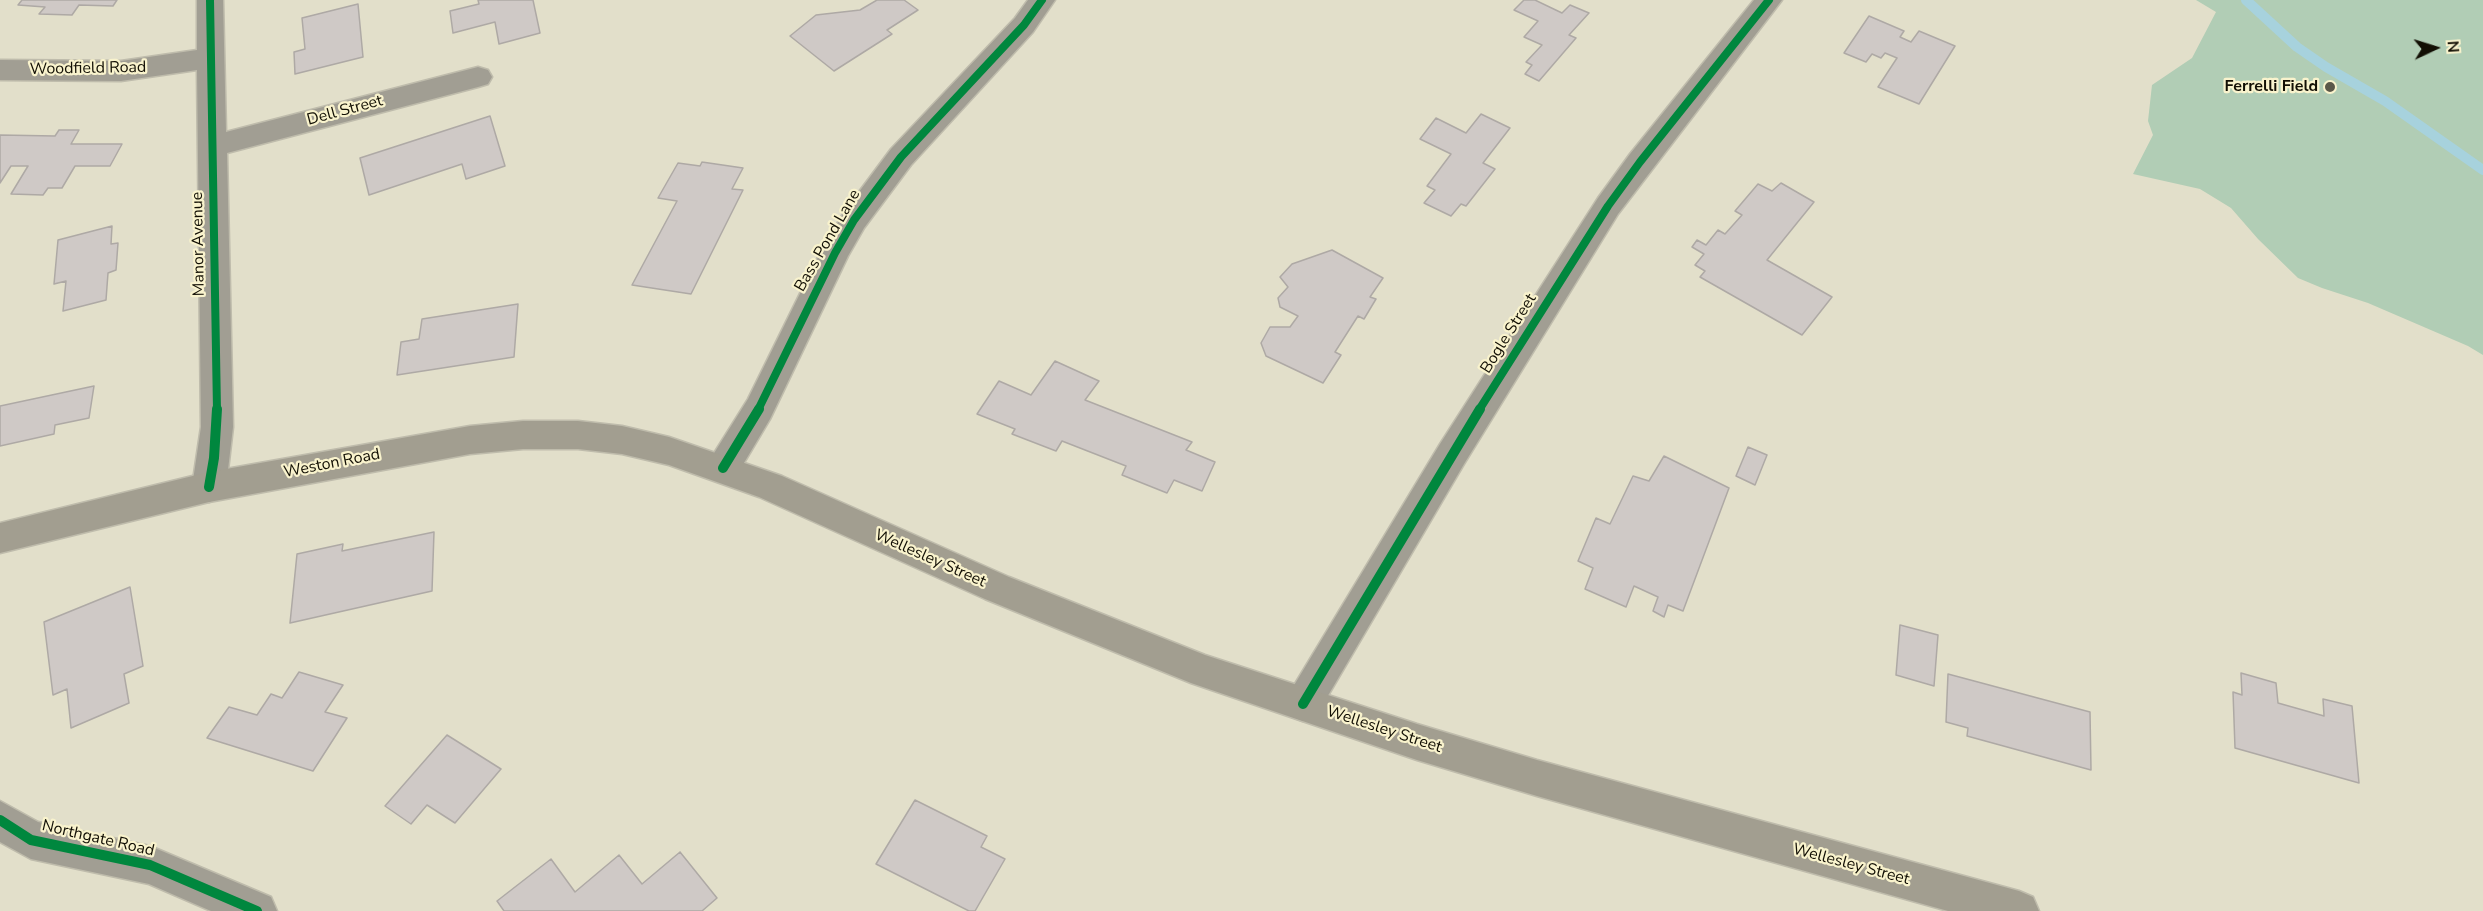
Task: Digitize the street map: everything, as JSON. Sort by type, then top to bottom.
[{"type":"main road","name":"Weston Road","points":[[0,538],[209,487],[470,440],[512,436],[578,435],[622,440],[669,451]]},
{"type":"main road","name":"Wellesley Street","points":[[669,451],[770,486],[919,555],[1204,671],[1549,781],[2019,911]]},
{"type":"street","name":"Manor Avenue","points":[[209,487],[217,427],[210,0]]},
{"type":"street","name":"Bass Pond Lane","points":[[723,468],[759,409],[835,253],[855,220],[901,157],[1024,25],[1042,0]]},
{"type":"street","name":"Bogle Street","points":[[1303,704],[1464,434],[1608,206],[1769,0]]},
{"type":"street","name":"Woodfield Road","points":[[0,70],[121,71],[211,58]]},
{"type":"street","name":"Dell Street","points":[[212,146],[478,77]]},
{"type":"street","name":"Northgate Road","points":[[0,819],[31,840],[150,865],[257,911]]},
{"type":"green space","name":"Ferrelli Field","points":[[2196,0],[2483,0],[2483,355],[2468,346],[2368,303],[2298,278],[2258,239],[2231,208],[2200,189],[2133,174],[2153,135],[2148,121],[2152,85],[2192,58],[2216,12]]},
{"type":"building","points":[[22,0],[117,0],[113,6],[79,5],[72,15],[39,14],[45,7],[18,5]]},
{"type":"building","points":[[478,0],[533,0],[540,33],[499,44],[495,22],[453,33],[450,11],[479,4]]},
{"type":"building","points":[[877,0],[904,0],[918,10],[887,30],[892,34],[834,71],[790,36],[816,15],[860,10]]},
{"type":"building","points":[[1524,0],[1535,0],[1562,13],[1570,5],[1589,13],[1569,35],[1576,38],[1539,81],[1525,74],[1532,65],[1526,62],[1542,45],[1524,37],[1538,21],[1514,10]]},
{"type":"building","points":[[358,4],[363,57],[295,74],[294,52],[305,49],[302,18]]},
{"type":"building","points":[[1869,16],[1904,31],[1900,37],[1911,42],[1919,31],[1955,46],[1919,104],[1878,87],[1897,58],[1885,53],[1881,58],[1872,54],[1866,62],[1844,53]]},
{"type":"building","points":[[1481,114],[1510,128],[1483,163],[1495,169],[1466,206],[1461,204],[1451,216],[1424,203],[1435,190],[1427,186],[1451,154],[1420,139],[1436,118],[1466,133]]},
{"type":"building","points":[[490,116],[505,166],[466,179],[462,164],[369,195],[360,158]]},
{"type":"building","points":[[59,130],[79,130],[71,144],[122,144],[110,166],[75,166],[62,188],[48,188],[43,195],[11,194],[28,166],[11,166],[0,183],[0,135],[55,136]]},
{"type":"building","points":[[702,162],[743,168],[732,189],[743,190],[691,294],[632,285],[677,201],[658,198],[678,163],[700,166]]},
{"type":"building","points":[[1781,183],[1814,202],[1767,260],[1832,297],[1802,335],[1700,277],[1705,271],[1695,265],[1704,254],[1692,247],[1697,240],[1706,245],[1718,230],[1725,234],[1742,215],[1735,211],[1758,184],[1772,191]]},
{"type":"building","points":[[112,226],[111,244],[118,243],[116,270],[108,273],[106,300],[63,311],[66,281],[54,284],[58,240]]},
{"type":"building","points":[[1332,250],[1383,278],[1370,297],[1376,299],[1364,319],[1358,316],[1335,352],[1341,355],[1323,383],[1266,356],[1261,343],[1270,327],[1290,327],[1298,316],[1280,307],[1278,298],[1288,287],[1280,277],[1292,264]]},
{"type":"building","points":[[518,304],[514,357],[397,375],[401,342],[419,339],[422,319]]},
{"type":"building","points":[[1055,361],[1099,381],[1085,400],[1192,442],[1186,450],[1215,462],[1202,491],[1174,480],[1167,493],[1122,475],[1126,466],[1062,441],[1056,451],[1012,434],[1015,429],[977,414],[999,381],[1031,395]]},
{"type":"building","points":[[94,386],[89,418],[55,425],[54,434],[0,446],[0,406]]},
{"type":"building","points":[[1748,447],[1767,455],[1755,485],[1736,476]]},
{"type":"building","points":[[1664,456],[1729,488],[1683,611],[1668,605],[1664,617],[1653,611],[1658,597],[1634,586],[1626,607],[1585,589],[1593,568],[1578,561],[1596,518],[1610,524],[1633,476],[1649,481]]},
{"type":"building","points":[[434,532],[432,591],[290,623],[297,554],[343,544],[342,551]]},
{"type":"building","points":[[130,587],[143,666],[124,674],[129,703],[71,728],[67,689],[53,695],[44,622]]},
{"type":"building","points":[[1900,625],[1938,635],[1934,686],[1896,675]]},
{"type":"building","points":[[299,672],[343,685],[325,712],[347,718],[313,771],[207,738],[229,707],[257,715],[271,694],[282,698]]},
{"type":"building","points":[[2241,673],[2276,683],[2278,703],[2324,716],[2323,699],[2352,706],[2359,783],[2235,748],[2233,692],[2242,695]]},
{"type":"building","points":[[1948,674],[2090,712],[2091,770],[1967,736],[1968,728],[1946,722]]},
{"type":"building","points":[[447,735],[501,769],[455,823],[427,805],[411,824],[385,806]]},
{"type":"building","points":[[915,800],[987,836],[981,847],[1005,859],[975,911],[969,911],[876,864]]},
{"type":"building","points":[[680,852],[717,898],[702,911],[504,911],[497,901],[551,859],[575,892],[619,855],[642,884]]},
{"type":"waterway","points":[[2246,0],[2297,47],[2326,67],[2385,101],[2483,170]]},
{"type":"cycle path","points":[[209,487],[217,427],[210,0]]},
{"type":"cycle path","points":[[723,468],[759,409],[835,253],[854,220],[901,157],[1024,25],[1042,0]]},
{"type":"cycle path","points":[[1303,704],[1452,454],[1608,206],[1640,162],[1769,0]]},
{"type":"cycle path","points":[[0,820],[31,840],[150,865],[257,911]]},
{"type":"place","name":"Ferrelli Field","points":[[2330,87]]}]
